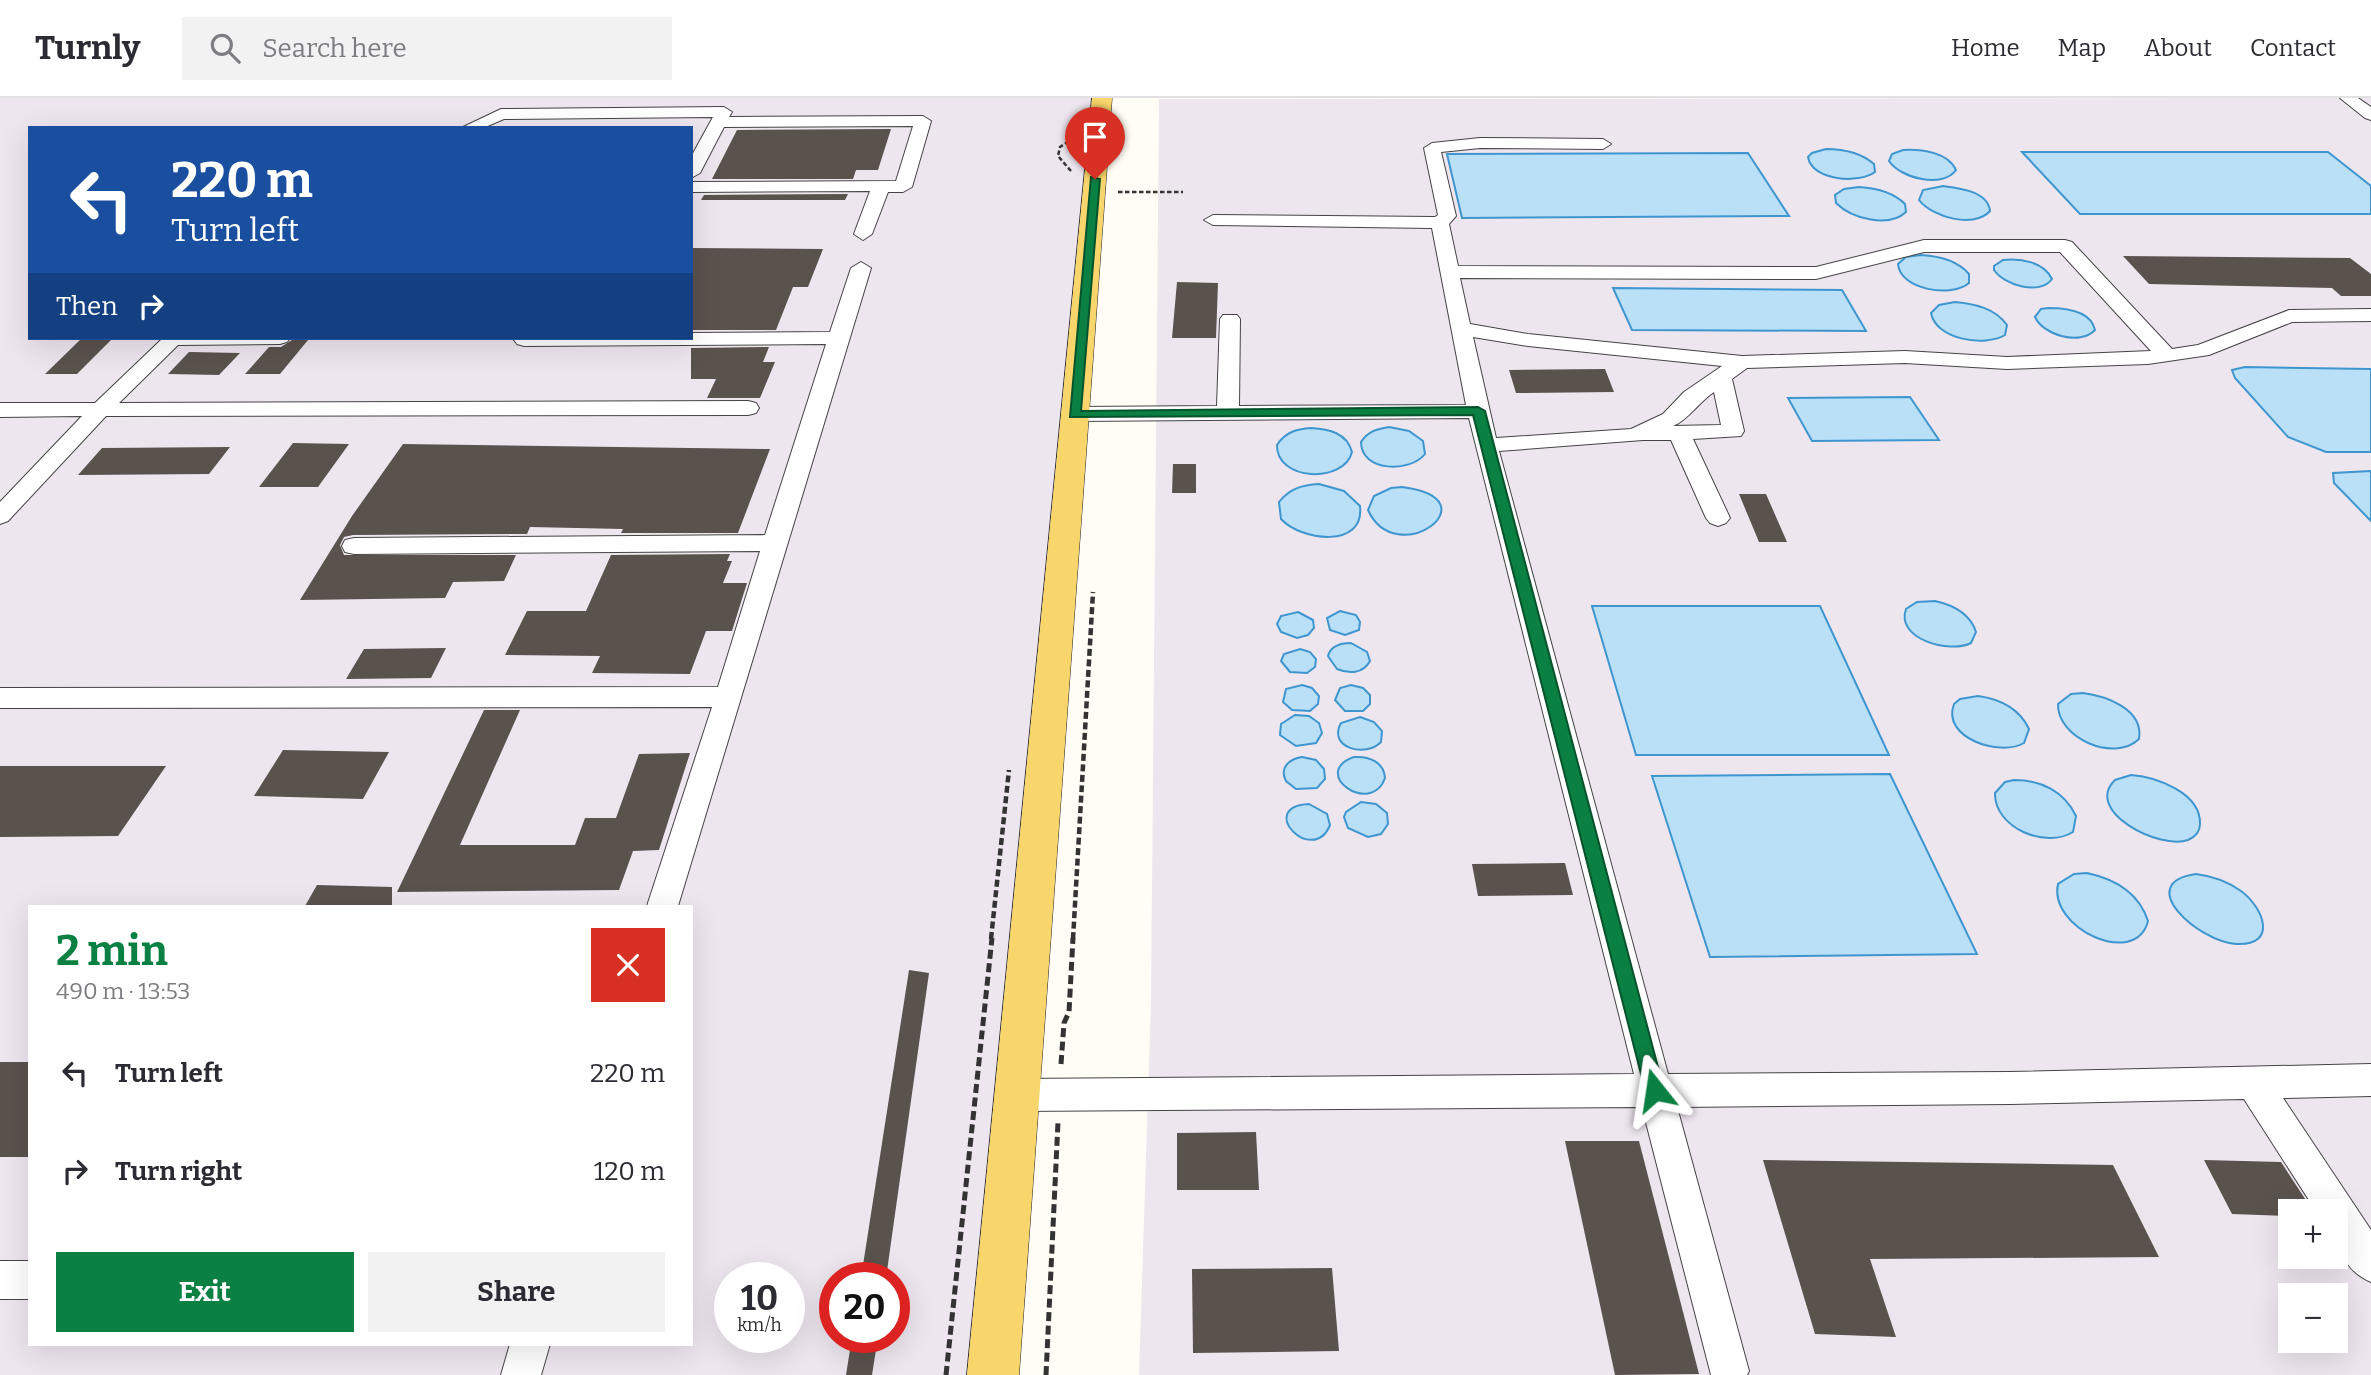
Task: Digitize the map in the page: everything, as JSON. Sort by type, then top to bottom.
[{"type":"main road","points":[[993,1375],[1102,98]]},
{"type":"lane","points":[[2348,98],[2371,115]]},
{"type":"lane","points":[[474,126],[501,114],[724,112],[693,169]]},
{"type":"lane","points":[[693,187],[903,187],[923,121],[718,122]]},
{"type":"lane","points":[[1213,220],[1440,223],[1447,216],[1432,148],[1480,143],[1603,144]]},
{"type":"lane","points":[[863,234],[881,187]]},
{"type":"lane","points":[[1440,223],[1486,445],[1729,1371]]},
{"type":"lane","points":[[1449,272],[1816,273],[1924,246],[2065,246],[2167,355]]},
{"type":"lane","points":[[663,905],[861,268]]},
{"type":"lane","points":[[1461,329],[1528,340],[1742,362],[1905,357],[2007,363],[2202,351],[2289,316],[2371,316]]},
{"type":"lane","points":[[1228,413],[1230,319]]},
{"type":"lane","points":[[693,339],[838,338]]},
{"type":"lane","points":[[0,516],[100,410],[172,340]]},
{"type":"lane","points":[[1635,435],[1671,419],[1692,397],[1742,362]]},
{"type":"lane","points":[[1486,445],[1732,431],[1721,377]]},
{"type":"lane","points":[[0,410],[748,408]]},
{"type":"lane","points":[[1075,414],[1478,411]]},
{"type":"lane","points":[[1679,433],[1718,518]]},
{"type":"lane","points":[[354,546],[775,543]]},
{"type":"lane","points":[[0,698],[729,696]]},
{"type":"lane","points":[[1017,1095],[2371,1080]]},
{"type":"lane","points":[[2253,1083],[2371,1263]]},
{"type":"lane","points":[[0,1280],[28,1280]]},
{"type":"lane","points":[[521,1375],[529,1346]]},
{"type":"path","points":[[1073,125],[1072,139],[1060,147],[1058,156],[1074,176]]},
{"type":"path","points":[[1117,205],[1119,179]]},
{"type":"path","points":[[1118,192],[1183,192]]},
{"type":"path","points":[[1046,1375],[1059,1095],[1064,1023],[1069,1012],[1093,588]]},
{"type":"shaded area","points":[[0,98],[1095,98],[972,1375],[0,1375]]},
{"type":"shaded area","points":[[2371,98],[2371,1375],[1139,1375],[1151,1001],[1159,99]]},
{"type":"water","points":[[1826,149],[1857,154],[1874,164],[1875,172],[1868,176],[1848,179],[1818,171],[1811,165],[1808,157]]},
{"type":"water","points":[[1903,150],[1940,155],[1956,170],[1942,179],[1912,176],[1902,172],[1889,161],[1892,154]]},
{"type":"water","points":[[2022,152],[2328,152],[2371,186],[2371,214],[2080,214]]},
{"type":"water","points":[[1748,153],[1789,216],[1462,218],[1447,154]]},
{"type":"water","points":[[1943,186],[1978,195],[1988,204],[1990,211],[1974,219],[1953,219],[1933,211],[1919,200],[1923,190]]},
{"type":"water","points":[[1859,187],[1895,196],[1905,204],[1906,212],[1890,220],[1871,220],[1851,213],[1836,203],[1835,195],[1844,189]]},
{"type":"water","points":[[1921,255],[1941,258],[1959,265],[1969,274],[1969,283],[1961,288],[1940,290],[1928,289],[1908,280],[1901,273],[1898,264],[1906,257]]},
{"type":"water","points":[[2003,260],[2031,262],[2044,269],[2052,279],[2039,287],[2014,284],[1994,270],[1994,266]]},
{"type":"water","points":[[1613,288],[1842,290],[1866,331],[1632,330]]},
{"type":"water","points":[[1955,302],[1991,311],[2007,325],[2005,335],[1996,339],[1974,340],[1962,339],[1942,330],[1931,313],[1939,305]]},
{"type":"water","points":[[2041,309],[2069,310],[2083,315],[2093,324],[2095,330],[2088,335],[2072,338],[2054,333],[2035,317]]},
{"type":"water","points":[[2245,367],[2371,369],[2371,452],[2326,452],[2288,437],[2235,378],[2232,370]]},
{"type":"water","points":[[1910,397],[1939,440],[1812,441],[1788,398]]},
{"type":"water","points":[[1389,427],[1409,431],[1423,441],[1425,454],[1409,464],[1398,466],[1377,464],[1369,459],[1363,452],[1361,442],[1373,431]]},
{"type":"water","points":[[1311,428],[1342,436],[1352,452],[1346,462],[1337,469],[1311,474],[1287,466],[1280,457],[1277,445],[1292,432]]},
{"type":"water","points":[[2371,471],[2371,521],[2334,483],[2333,473]]},
{"type":"water","points":[[1319,484],[1344,491],[1360,506],[1359,520],[1353,529],[1342,535],[1316,536],[1290,527],[1281,519],[1279,502],[1283,497],[1297,488]]},
{"type":"water","points":[[1402,487],[1429,494],[1440,504],[1440,516],[1431,526],[1416,533],[1398,534],[1381,527],[1368,510],[1374,496],[1391,488]]},
{"type":"water","points":[[1935,601],[1954,608],[1970,620],[1976,632],[1971,643],[1950,647],[1938,645],[1916,636],[1909,629],[1905,620],[1906,609],[1917,602]]},
{"type":"water","points":[[1592,606],[1820,606],[1889,755],[1636,755]]},
{"type":"water","points":[[1340,611],[1356,615],[1360,622],[1359,630],[1345,635],[1330,630],[1327,618]]},
{"type":"water","points":[[1298,612],[1313,620],[1314,628],[1308,635],[1297,638],[1281,632],[1277,624],[1281,616]]},
{"type":"water","points":[[1351,643],[1367,652],[1370,661],[1355,672],[1337,669],[1328,656],[1329,652],[1337,645]]},
{"type":"water","points":[[1300,649],[1310,652],[1316,659],[1315,667],[1307,673],[1290,672],[1281,661],[1284,654]]},
{"type":"water","points":[[1302,685],[1312,688],[1319,696],[1318,704],[1310,711],[1292,710],[1283,702],[1286,689]]},
{"type":"water","points":[[1351,685],[1363,688],[1370,695],[1370,704],[1363,711],[1345,711],[1335,700],[1340,688]]},
{"type":"water","points":[[2083,693],[2112,701],[2130,712],[2139,729],[2139,739],[2128,746],[2116,748],[2089,743],[2077,736],[2060,716],[2058,704],[2071,694]]},
{"type":"water","points":[[1978,696],[2001,702],[2020,715],[2029,729],[2024,743],[2001,748],[1975,742],[1964,735],[1952,716],[1954,704],[1960,699]]},
{"type":"water","points":[[1295,715],[1309,716],[1319,723],[1322,733],[1316,743],[1296,746],[1280,735],[1281,724]]},
{"type":"water","points":[[1360,717],[1374,722],[1382,731],[1381,742],[1374,747],[1358,750],[1350,748],[1339,739],[1341,723]]},
{"type":"water","points":[[1302,757],[1316,760],[1324,769],[1325,779],[1317,788],[1296,789],[1286,781],[1286,765]]},
{"type":"water","points":[[1354,757],[1370,759],[1382,768],[1385,778],[1378,789],[1357,793],[1340,781],[1338,773],[1342,764]]},
{"type":"water","points":[[1890,774],[1977,954],[1710,957],[1652,776]]},
{"type":"water","points":[[2131,775],[2165,783],[2185,795],[2198,813],[2200,827],[2197,834],[2188,840],[2175,842],[2160,839],[2144,834],[2116,815],[2109,804],[2108,792],[2115,780]]},
{"type":"water","points":[[2014,780],[2042,785],[2065,800],[2076,816],[2073,832],[2062,837],[2049,838],[2024,832],[2012,825],[1997,805],[1995,793],[2005,782]]},
{"type":"water","points":[[1361,802],[1376,804],[1387,813],[1388,824],[1381,834],[1368,837],[1348,828],[1344,817],[1346,812]]},
{"type":"water","points":[[1309,804],[1327,814],[1330,825],[1322,836],[1312,840],[1302,838],[1287,823],[1287,814],[1294,807]]},
{"type":"water","points":[[2087,873],[2116,883],[2139,903],[2148,921],[2140,935],[2127,942],[2112,942],[2079,928],[2066,915],[2059,900],[2058,884],[2074,874]]},
{"type":"water","points":[[2196,874],[2225,882],[2249,898],[2256,906],[2263,924],[2258,939],[2236,944],[2221,941],[2190,923],[2178,912],[2171,900],[2170,888],[2178,880]]},
{"type":"building","points":[[891,129],[878,170],[856,170],[853,179],[712,179],[737,130]]},
{"type":"building","points":[[848,194],[845,200],[701,200],[704,195]]},
{"type":"building","points":[[693,248],[823,249],[808,287],[793,287],[776,330],[693,330]]},
{"type":"building","points":[[2123,256],[2350,258],[2371,274],[2371,296],[2341,296],[2332,288],[2149,284]]},
{"type":"building","points":[[1177,282],[1218,283],[1216,338],[1172,338]]},
{"type":"building","points":[[80,340],[111,340],[77,374],[45,374]]},
{"type":"building","points":[[292,340],[308,340],[280,374],[245,374],[269,347],[281,347]]},
{"type":"building","points":[[769,347],[763,362],[775,362],[760,398],[707,398],[716,379],[691,379],[691,348]]},
{"type":"building","points":[[189,352],[240,353],[219,375],[168,374]]},
{"type":"building","points":[[1605,369],[1614,392],[1516,393],[1509,370]]},
{"type":"building","points":[[293,443],[349,444],[318,487],[259,487]]},
{"type":"building","points":[[403,444],[770,449],[738,533],[621,533],[623,529],[530,527],[527,534],[353,535],[344,537],[340,545],[344,555],[516,555],[504,581],[453,582],[445,598],[300,600],[352,516]]},
{"type":"building","points":[[230,447],[209,474],[78,475],[102,448]]},
{"type":"building","points":[[1173,464],[1196,464],[1196,493],[1172,493]]},
{"type":"building","points":[[1739,494],[1766,494],[1787,542],[1759,542]]},
{"type":"building","points":[[730,554],[727,561],[732,561],[723,583],[747,583],[732,631],[706,631],[690,674],[592,673],[600,656],[505,655],[527,611],[586,611],[611,555]]},
{"type":"building","points":[[446,648],[431,678],[346,679],[364,649]]},
{"type":"building","points":[[484,710],[520,710],[460,845],[575,845],[585,818],[616,818],[639,754],[690,753],[659,850],[633,851],[619,890],[397,892]]},
{"type":"building","points":[[283,750],[389,752],[363,799],[254,796]]},
{"type":"building","points":[[0,766],[166,766],[118,836],[0,837]]},
{"type":"building","points":[[1565,863],[1573,895],[1478,896],[1472,864]]},
{"type":"building","points":[[317,885],[392,887],[392,905],[306,905]]},
{"type":"building","points":[[909,970],[929,973],[888,1262],[863,1262]]},
{"type":"building","points":[[0,1062],[28,1062],[28,1157],[0,1157]]},
{"type":"building","points":[[1256,1132],[1259,1190],[1177,1190],[1177,1133]]},
{"type":"building","points":[[1565,1141],[1639,1141],[1699,1374],[1615,1375]]},
{"type":"building","points":[[1763,1160],[2113,1165],[2159,1257],[1870,1259],[1896,1337],[1815,1334]]},
{"type":"building","points":[[2204,1160],[2281,1162],[2305,1199],[2278,1199],[2278,1216],[2232,1214]]},
{"type":"building","points":[[1332,1268],[1339,1351],[1193,1353],[1192,1269]]},
{"type":"building","points":[[849,1353],[875,1353],[872,1375],[846,1375]]},
{"type":"route","points":[[1095,179],[1075,414],[1478,411],[1655,1090]]}]
